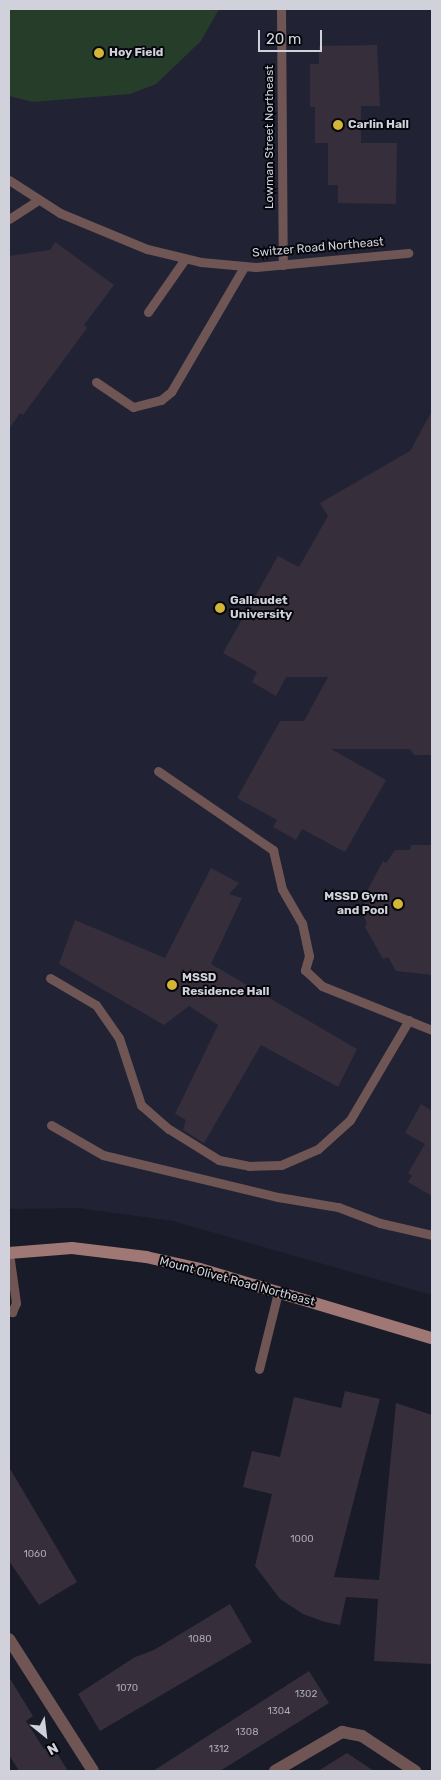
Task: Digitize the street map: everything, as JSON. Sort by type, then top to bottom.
[{"type":"main road","name":"Mount Olivet Road Northeast","points":[[9,1253],[72,1248],[120,1253],[200,1269],[432,1338]]},
{"type":"street","points":[[11,1647],[92,1771]]},
{"type":"street","points":[[275,1771],[335,1734],[350,1732],[362,1736],[415,1771]]},
{"type":"lane","name":"Lowman Street Northeast","points":[[281,9],[283,265]]},
{"type":"lane","name":"Switzer Road Northeast","points":[[9,180],[60,214],[147,249],[185,259],[244,267],[283,265],[408,252]]},
{"type":"lane","points":[[9,219],[38,200]]},
{"type":"lane","points":[[148,312],[185,259]]},
{"type":"lane","points":[[96,382],[133,406],[161,400],[170,392],[244,267]]},
{"type":"lane","points":[[158,771],[273,850],[282,890],[302,923],[309,956],[305,970],[322,986],[432,1030]]},
{"type":"lane","points":[[50,978],[96,1005],[119,1038],[141,1105],[169,1129],[219,1160],[249,1166],[281,1165],[318,1149],[350,1120],[409,1020]]},
{"type":"lane","points":[[51,1125],[103,1155],[278,1197],[338,1207],[380,1223],[432,1235]]},
{"type":"lane","points":[[9,1253],[16,1304],[12,1312],[9,1310]]},
{"type":"lane","points":[[259,1369],[278,1292]]},
{"type":"shaded area","name":"Gallaudet University","points":[[9,9],[432,9],[432,1295],[173,1221],[79,1208],[9,1209]]},
{"type":"green space","name":"Hoy Field","points":[[9,9],[219,9],[201,41],[156,84],[130,94],[33,102],[9,96]]},
{"type":"building","name":"Carlin Hall","points":[[377,45],[380,106],[361,106],[361,143],[397,143],[396,204],[338,203],[338,185],[328,185],[328,143],[315,143],[315,107],[310,107],[310,64],[319,64],[319,46]]},
{"type":"building","points":[[55,242],[114,285],[84,325],[87,328],[23,415],[20,413],[9,429],[9,256],[50,250]]},
{"type":"building","points":[[432,411],[432,755],[414,755],[410,749],[331,749],[386,780],[345,852],[302,829],[296,840],[273,827],[277,820],[237,798],[280,721],[304,721],[328,677],[286,677],[276,696],[252,682],[257,672],[223,653],[278,556],[299,567],[328,516],[320,503],[410,451]]},
{"type":"building","name":"MSSD Gym and Pool","points":[[411,845],[432,845],[432,975],[396,971],[388,957],[383,959],[365,927],[367,923],[361,910],[368,897],[366,893],[383,861],[386,863],[395,850],[410,850]]},
{"type":"building","name":"MSSD Residence Hall","points":[[211,868],[239,883],[229,894],[242,898],[211,964],[357,1049],[338,1087],[261,1045],[204,1143],[183,1130],[186,1120],[175,1114],[218,1025],[189,1006],[164,1025],[59,964],[75,920],[165,958]]},
{"type":"building","points":[[421,1104],[432,1111],[432,1196],[408,1182],[412,1176],[408,1173],[425,1144],[405,1133]]},
{"type":"building","points":[[345,1391],[380,1399],[334,1577],[379,1580],[396,1403],[432,1415],[432,1664],[374,1661],[378,1599],[346,1597],[340,1625],[325,1622],[303,1614],[280,1599],[255,1566],[272,1494],[243,1487],[252,1451],[280,1457],[294,1397],[341,1408]]},
{"type":"building","points":[[9,1467],[77,1582],[39,1605],[9,1561]]},
{"type":"building","points":[[230,1604],[252,1642],[100,1731],[78,1694],[135,1657],[154,1650]]},
{"type":"building","points":[[309,1671],[329,1703],[220,1771],[153,1771]]},
{"type":"building","points":[[9,1677],[33,1716],[26,1721],[44,1749],[51,1744],[68,1771],[19,1771],[9,1755]]},
{"type":"building","points":[[347,1753],[374,1771],[318,1771]]},
{"type":"place","name":"Hoy Field","points":[[99,53]]},
{"type":"place","name":"Carlin Hall","points":[[338,125]]},
{"type":"place","name":"Gallaudet University","points":[[220,608]]},
{"type":"place","name":"MSSD Gym and Pool","points":[[398,904]]},
{"type":"place","name":"MSSD Residence Hall","points":[[172,985]]}]
